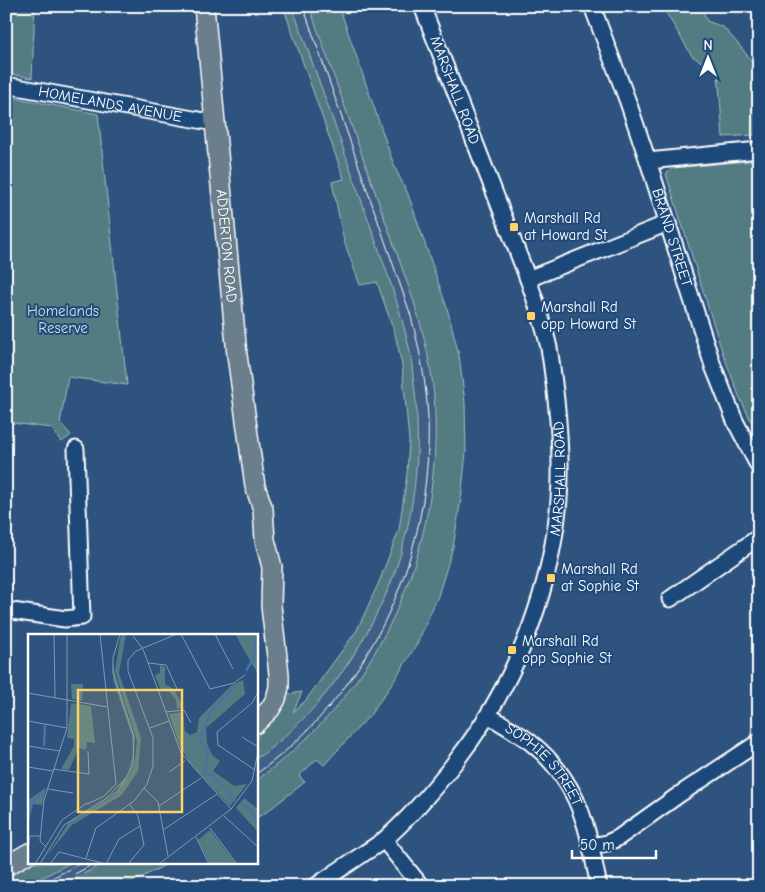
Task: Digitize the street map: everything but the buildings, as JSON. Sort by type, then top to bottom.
[{"type":"main road","name":"ADDERTON ROAD","points":[[204,6],[237,354],[255,486],[253,506],[259,545],[259,570],[271,606],[279,674],[279,687],[276,699],[270,709],[258,721]]},
{"type":"main road","points":[[6,866],[28,854]]},
{"type":"street","name":"MARSHALL ROAD","points":[[316,886],[384,840],[413,812],[470,742],[488,715],[521,650],[540,598],[550,558],[558,510],[560,446],[554,379],[548,348],[528,280],[422,6]]},
{"type":"street","name":"BRAND STREET","points":[[592,6],[648,161],[716,374],[736,421],[759,467]]},
{"type":"street","name":"HOMELANDS AVENUE","points":[[6,85],[215,123]]},
{"type":"street","points":[[648,161],[759,150]]},
{"type":"street","points":[[528,280],[668,224]]},
{"type":"street","points":[[6,610],[65,619],[82,617],[76,449]]},
{"type":"street","points":[[670,599],[759,537]]},
{"type":"street","name":"SOPHIE STREET","points":[[488,715],[532,743],[560,773],[577,802],[584,822],[591,846],[598,886]]},
{"type":"street","points":[[591,846],[608,843],[618,838],[759,742]]},
{"type":"street","points":[[384,840],[421,886]]},
{"type":"shaded area","points":[[292,6],[309,6],[413,299],[431,371],[435,426],[432,488],[423,532],[415,563],[391,625],[348,692],[319,726],[280,763],[258,780],[258,758],[305,718],[381,604],[392,581],[407,534],[415,487],[418,419],[409,345],[385,268]]},
{"type":"shaded area","points":[[68,864],[102,864],[61,886],[26,886]]},
{"type":"green space","points":[[6,6],[35,6],[32,78],[6,73]]},
{"type":"green space","points":[[283,6],[292,6],[399,308],[411,360],[416,402],[417,454],[412,505],[407,530],[392,580],[373,621],[350,660],[323,697],[291,731],[258,757],[258,735],[282,710],[288,694],[302,692],[293,712],[306,700],[357,630],[379,582],[399,530],[407,474],[409,440],[402,365],[395,334],[377,282],[360,285],[344,241],[332,182],[344,179]]},
{"type":"green space","points":[[309,6],[339,6],[395,168],[408,194],[447,308],[459,355],[465,403],[466,452],[453,547],[438,596],[417,644],[370,715],[324,765],[317,759],[299,776],[305,782],[258,817],[258,779],[289,755],[319,726],[348,691],[374,654],[395,615],[411,573],[424,530],[432,486],[435,441],[434,396],[426,347],[413,299]]},
{"type":"green space","points":[[662,6],[701,6],[707,21],[723,27],[759,71],[759,134],[723,137],[718,72],[692,56]]},
{"type":"green space","name":"Homelands Reserve","points":[[6,96],[98,114],[127,385],[68,377],[60,423],[71,435],[62,442],[51,428],[12,423],[6,435]]},
{"type":"green space","points":[[759,160],[759,438],[739,396],[722,351],[666,174],[673,168]]},
{"type":"green space","points":[[28,864],[68,864],[26,886],[6,886],[6,876]]},
{"type":"green space","points":[[102,864],[167,864],[125,886],[61,886]]},
{"type":"tram line","points":[[258,772],[293,744],[327,710],[356,672],[380,631],[400,587],[414,542],[424,495],[428,448],[428,414],[424,380],[410,313],[303,6]]},
{"type":"tram line","points":[[37,886],[79,864]]},
{"type":"tram line","points":[[75,874],[93,864]]},
{"type":"place","name":"Marshall Rd at Howard St","points":[[514,227]]},
{"type":"place","name":"Marshall Rd opp Howard St","points":[[531,316]]},
{"type":"place","name":"Marshall Rd at Sophie St","points":[[551,578]]},
{"type":"place","name":"Marshall Rd opp Sophie St","points":[[512,650]]}]
